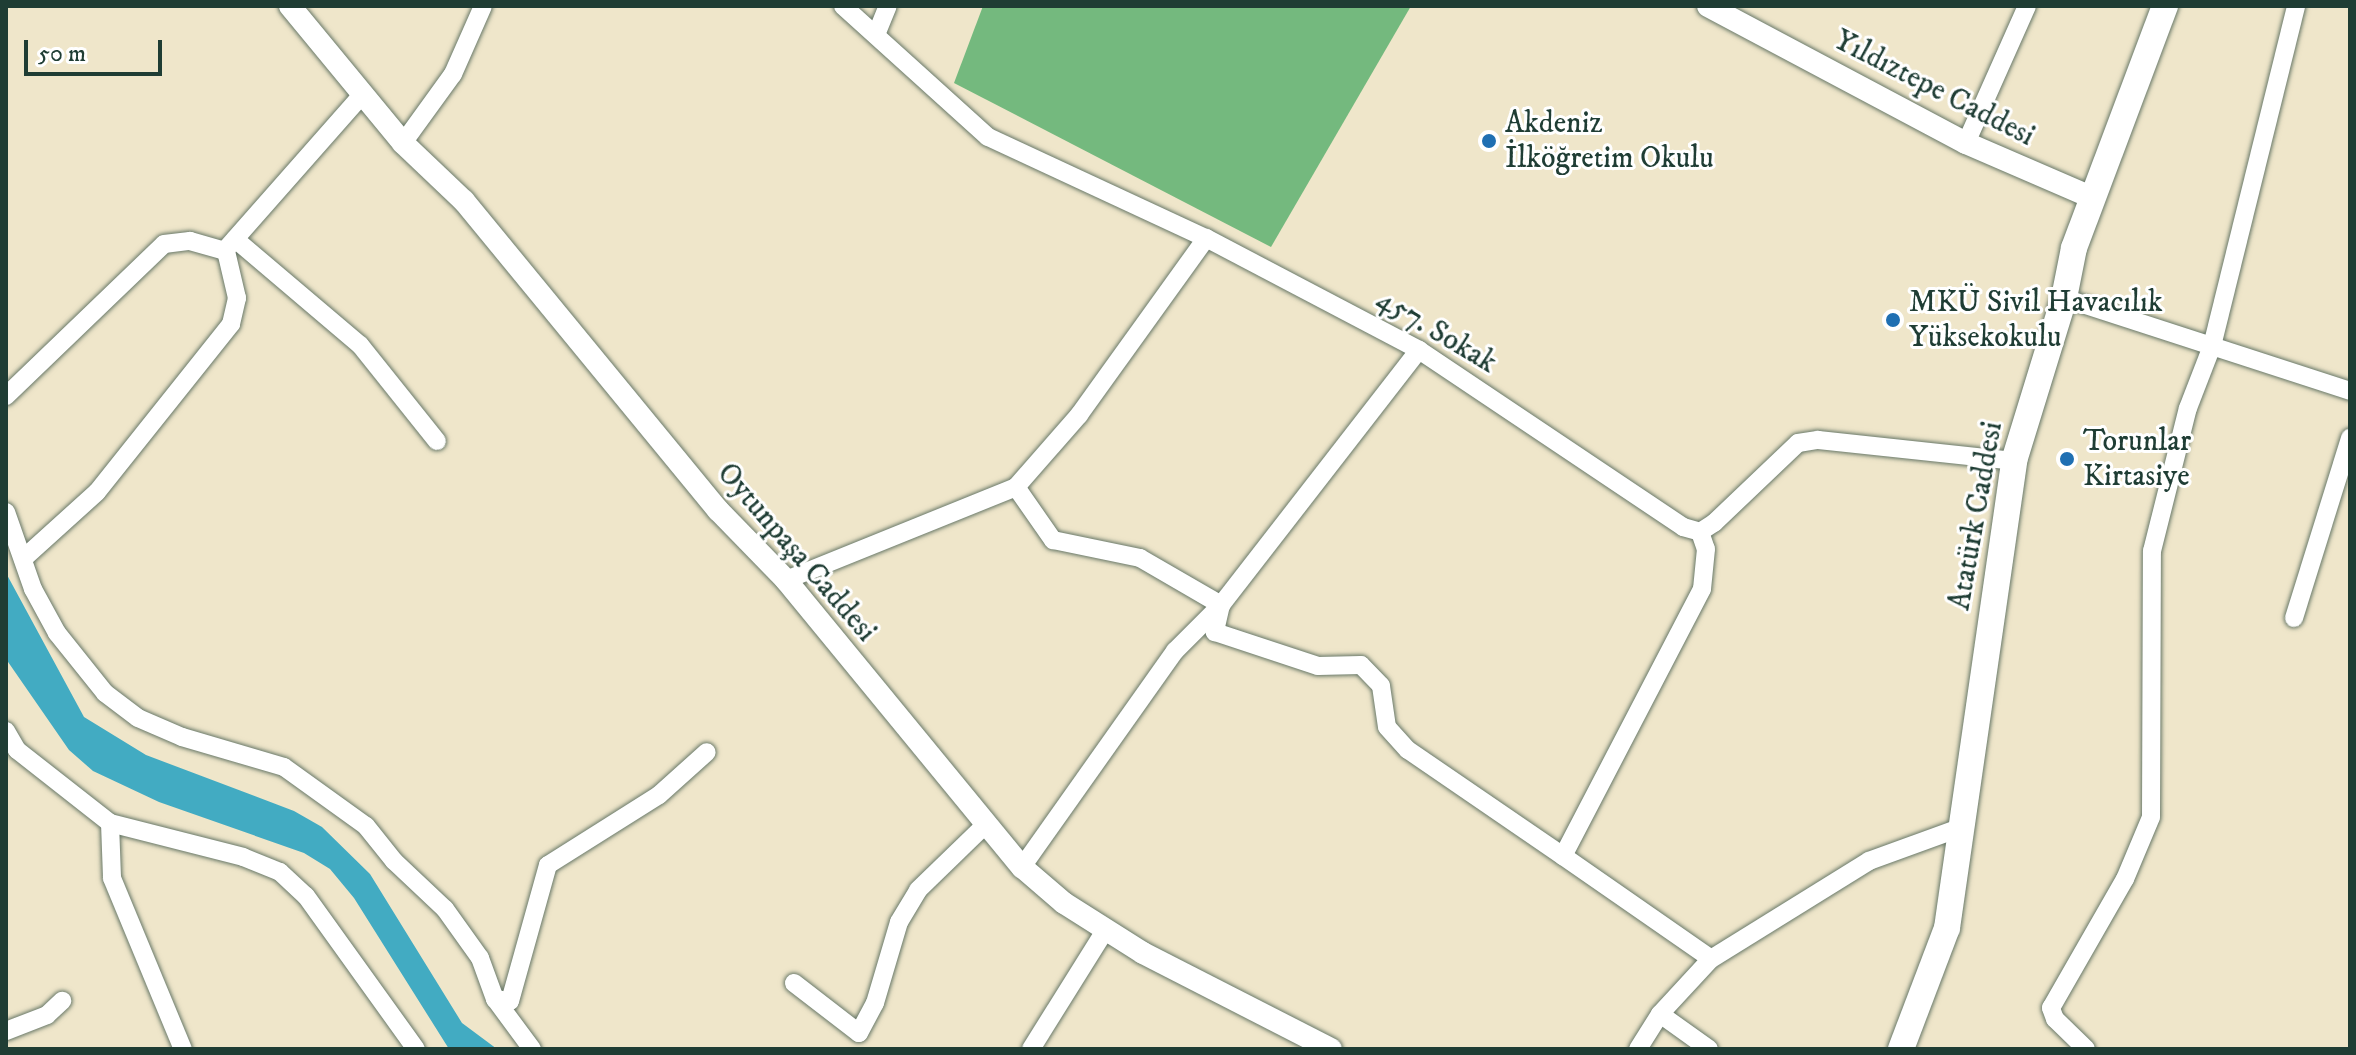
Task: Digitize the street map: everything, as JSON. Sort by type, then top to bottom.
[{"type":"main road","name":"Atatürk Caddesi","points":[[1901,1049],[1947,928],[1965,826],[2014,461],[2064,298],[2074,248],[2165,6]]},
{"type":"street","name":"Oytunpaşa Caddesi","points":[[290,6],[403,143],[464,201],[718,510],[786,580],[1022,867],[1064,903],[1106,929],[1331,1049]]},
{"type":"street","points":[[403,143],[453,74],[483,6]]},
{"type":"street","name":"457. Sokak","points":[[843,6],[988,137],[1206,238],[1419,350],[1669,519],[1700,532]]},
{"type":"street","points":[[876,35],[888,6]]},
{"type":"street","name":"Yıldıztepe Caddesi","points":[[1708,6],[1966,143],[2093,198]]},
{"type":"street","points":[[1966,143],[2027,6]]},
{"type":"street","points":[[2086,1049],[2055,1019],[2051,1008],[2125,879],[2151,817],[2152,551],[2188,408],[2212,346],[2296,6]]},
{"type":"street","points":[[24,558],[97,492],[231,324],[237,298],[230,245],[363,94]]},
{"type":"street","points":[[786,580],[1016,487],[1079,415],[1206,238]]},
{"type":"street","points":[[6,396],[164,244],[190,241],[230,245],[360,345],[437,441]]},
{"type":"street","points":[[2064,298],[2350,391]]},
{"type":"street","points":[[1022,867],[1175,651],[1221,605],[1369,421],[1419,350]]},
{"type":"street","points":[[2294,618],[2350,438]]},
{"type":"street","points":[[1563,856],[1702,589],[1706,549],[1700,532],[1798,443],[1818,440],[2014,461]]},
{"type":"street","points":[[1016,487],[1053,540],[1140,558],[1221,605]]},
{"type":"street","points":[[6,512],[57,633],[105,693],[138,718],[182,737],[284,767],[366,826],[394,861],[445,909],[480,958],[495,999],[532,1049]]},
{"type":"street","points":[[1221,605],[1215,632],[1318,666],[1361,665],[1381,686],[1387,727],[1408,750],[1711,959]]},
{"type":"street","points":[[6,731],[17,750],[110,823],[243,857],[280,872],[306,896],[416,1049]]},
{"type":"street","points":[[495,999],[510,1001],[548,865],[659,795],[707,752]]},
{"type":"street","points":[[110,823],[112,878],[183,1049]]},
{"type":"street","points":[[794,983],[859,1033],[875,1003],[899,922],[918,890],[986,824]]},
{"type":"street","points":[[1638,1049],[1660,1014],[1711,959],[1869,861],[1965,826]]},
{"type":"street","points":[[1031,1049],[1106,929]]},
{"type":"street","points":[[6,1031],[47,1015],[62,1001]]},
{"type":"street","points":[[1660,1014],[1709,1049]]},
{"type":"green space","points":[[983,6],[1411,6],[1271,247],[954,83]]},
{"type":"water","points":[[6,573],[84,717],[146,755],[294,811],[322,827],[370,874],[462,1023],[497,1049],[449,1049],[354,898],[330,869],[304,853],[159,802],[93,771],[69,750],[6,659]]},
{"type":"place","name":"Akdeniz İlköğretim Okulu","points":[[1489,141]]},
{"type":"place","name":"MKÜ Sivil Havacılık Yüksekokulu","points":[[1893,320]]},
{"type":"place","name":"Torunlar Kirtasiye","points":[[2067,459]]}]
